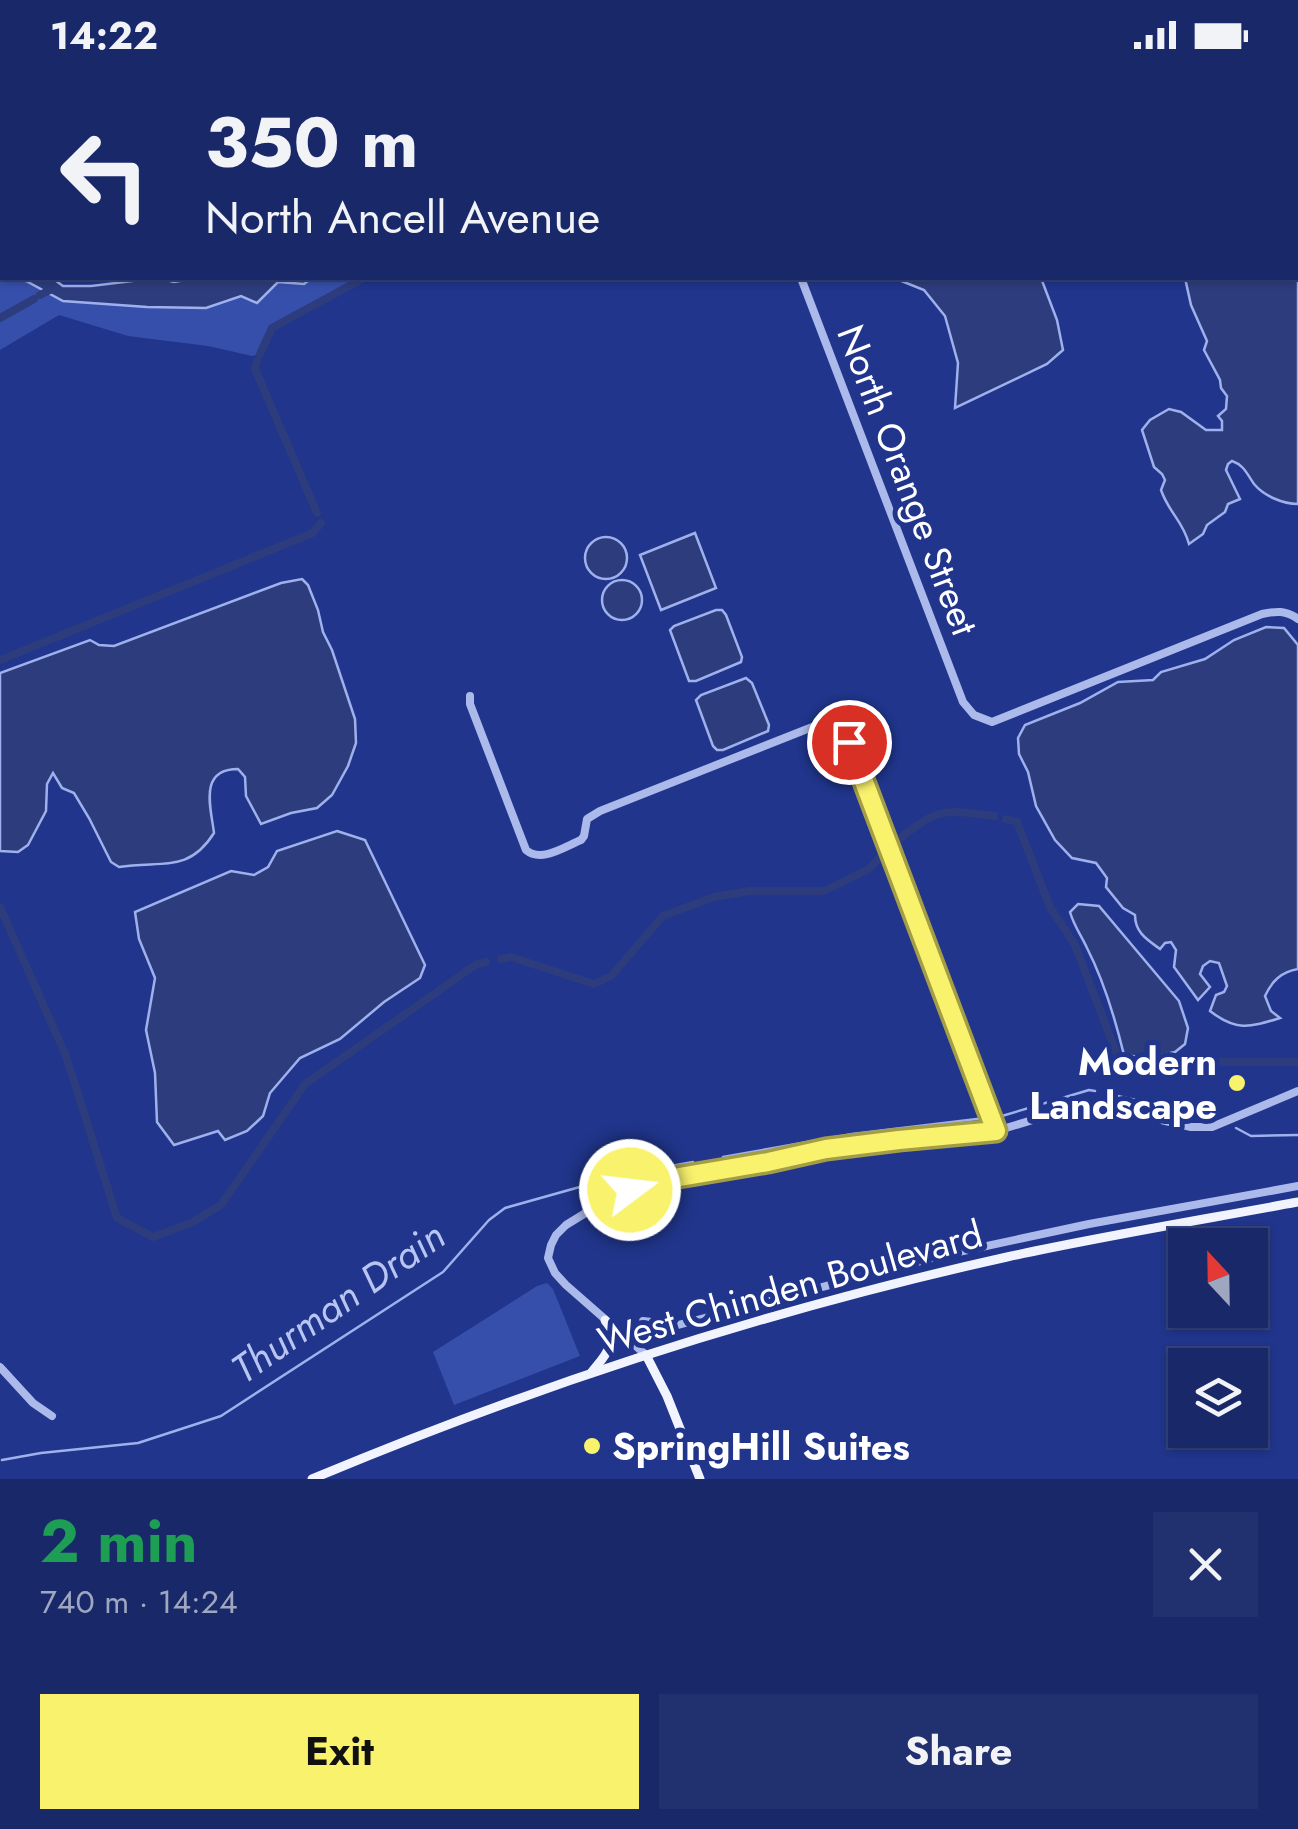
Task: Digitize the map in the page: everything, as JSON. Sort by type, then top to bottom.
[{"type":"main road","name":"West Chinden Boulevard","points":[[312,1479],[506,1402],[646,1355],[832,1301],[1008,1257],[1298,1202]]},
{"type":"main road","points":[[591,1373],[612,1340],[605,1320]]},
{"type":"main road","points":[[646,1355],[700,1479]]},
{"type":"street","name":"North Orange Street","points":[[802,280],[963,702],[974,714],[992,722],[1262,614],[1278,611],[1294,616]]},
{"type":"street","points":[[470,696],[526,850],[537,856],[581,840],[588,819],[600,811],[825,722],[840,725],[859,766],[996,1131]]},
{"type":"street","points":[[646,1355],[556,1273],[548,1258],[556,1235],[577,1218],[650,1183],[826,1149],[996,1131],[1069,1109],[1102,1106],[1191,1128],[1212,1127],[1298,1092]]},
{"type":"street","points":[[643,1321],[678,1325],[940,1256],[1298,1186]]},
{"type":"street","points":[[0,1367],[33,1403],[52,1416]]},
{"type":"shaded area","points":[[0,280],[26,281],[63,301],[206,308],[241,296],[257,303],[278,282],[360,280],[272,327],[260,354],[252,356],[128,336],[59,315],[0,350]]},
{"type":"shaded area","points":[[17,280],[55,280],[63,286],[91,286],[140,280],[309,280],[304,284],[278,282],[257,303],[241,296],[206,308],[63,301]]},
{"type":"shaded area","points":[[899,280],[1042,280],[1063,350],[1047,364],[955,408],[958,363],[945,316],[924,290]]},
{"type":"shaded area","points":[[1185,280],[1298,280],[1298,504],[1263,492],[1232,461],[1226,470],[1240,499],[1228,504],[1225,512],[1189,544],[1164,498],[1161,490],[1165,480],[1154,467],[1142,430],[1169,409],[1181,412],[1206,430],[1222,430],[1218,416],[1226,409],[1227,396],[1204,350],[1207,341],[1191,305]]},
{"type":"shaded area","points":[[695,533],[716,588],[661,610],[640,555]]},
{"type":"shaded area","points":[[606,537],[621,543],[627,558],[621,573],[606,579],[591,573],[585,558],[591,543]]},
{"type":"shaded area","points":[[302,579],[318,610],[355,719],[356,743],[332,795],[317,808],[261,824],[246,796],[245,777],[238,769],[225,771],[212,783],[214,833],[204,846],[194,855],[173,863],[119,867],[111,862],[74,793],[62,788],[53,773],[47,784],[46,811],[28,845],[18,852],[0,851],[0,673],[90,640],[114,646],[281,583]]},
{"type":"shaded area","points":[[622,580],[636,586],[642,600],[636,614],[622,620],[608,614],[602,600],[608,586]]},
{"type":"shaded area","points":[[716,610],[726,615],[741,662],[689,681],[670,630]]},
{"type":"shaded area","points":[[1266,627],[1284,628],[1298,645],[1298,969],[1278,978],[1265,996],[1271,1011],[1280,1018],[1244,1026],[1210,1011],[1216,995],[1227,986],[1219,963],[1210,961],[1203,966],[1200,974],[1210,987],[1198,1000],[1174,967],[1176,950],[1171,942],[1160,949],[1146,938],[1139,931],[1135,915],[1123,908],[1106,887],[1107,878],[1096,863],[1072,858],[1055,840],[1036,806],[1019,754],[1018,738],[1025,725],[1080,703],[1118,682],[1153,680],[1161,672],[1205,659],[1234,640]]},
{"type":"shaded area","points":[[746,678],[752,683],[768,731],[717,750],[696,700]]},
{"type":"shaded area","points":[[337,831],[365,840],[425,965],[420,978],[340,1039],[300,1058],[270,1093],[263,1116],[247,1131],[225,1140],[218,1131],[174,1145],[157,1122],[155,1073],[146,1030],[155,978],[139,939],[135,912],[231,871],[254,875],[268,867],[277,851]]},
{"type":"shaded area","points":[[1078,904],[1099,906],[1179,1001],[1188,1028],[1185,1044],[1175,1052],[1148,1058],[1124,1055],[1104,987],[1070,912]]},
{"type":"shaded area","points":[[547,1283],[580,1356],[454,1405],[433,1352]]},
{"type":"waterway","points":[[260,354],[272,328],[360,280]]},
{"type":"waterway","points":[[40,295],[54,288]]},
{"type":"waterway","points":[[0,318],[34,299]]},
{"type":"waterway","points":[[257,361],[255,369],[317,513]]},
{"type":"waterway","points":[[0,660],[313,533],[321,523]]},
{"type":"waterway","points":[[896,841],[941,814],[994,816]]},
{"type":"waterway","points":[[1006,819],[1017,822],[1050,907],[1075,945],[1121,1065],[1125,1068],[1193,1059],[1298,1062]]},
{"type":"waterway","points":[[501,959],[511,957],[594,984],[611,976],[663,916],[714,897],[749,891],[824,891],[869,869],[883,854]]},
{"type":"waterway","points":[[0,907],[66,1056],[117,1218],[153,1237],[191,1223],[221,1205],[305,1084],[477,964],[486,962]]},
{"type":"waterway","name":"Thurman Drain","points":[[1002,1116],[1095,1091]]},
{"type":"waterway","name":"Thurman Drain","points":[[1113,1095],[1210,1116]]},
{"type":"waterway","name":"Thurman Drain","points":[[723,1157],[852,1134],[985,1118]]},
{"type":"waterway","name":"Thurman Drain","points":[[1236,1128],[1251,1136],[1298,1135]]},
{"type":"waterway","name":"Thurman Drain","points":[[2,1460],[138,1443],[221,1416],[443,1272],[489,1220],[505,1208],[626,1174],[693,1162]]},
{"type":"place","name":"Modern Landscape","points":[[1237,1083]]},
{"type":"place","name":"SpringHill Suites","points":[[592,1446]]},
{"type":"route","points":[[630,1190],[826,1149],[996,1131],[849,742]]}]
